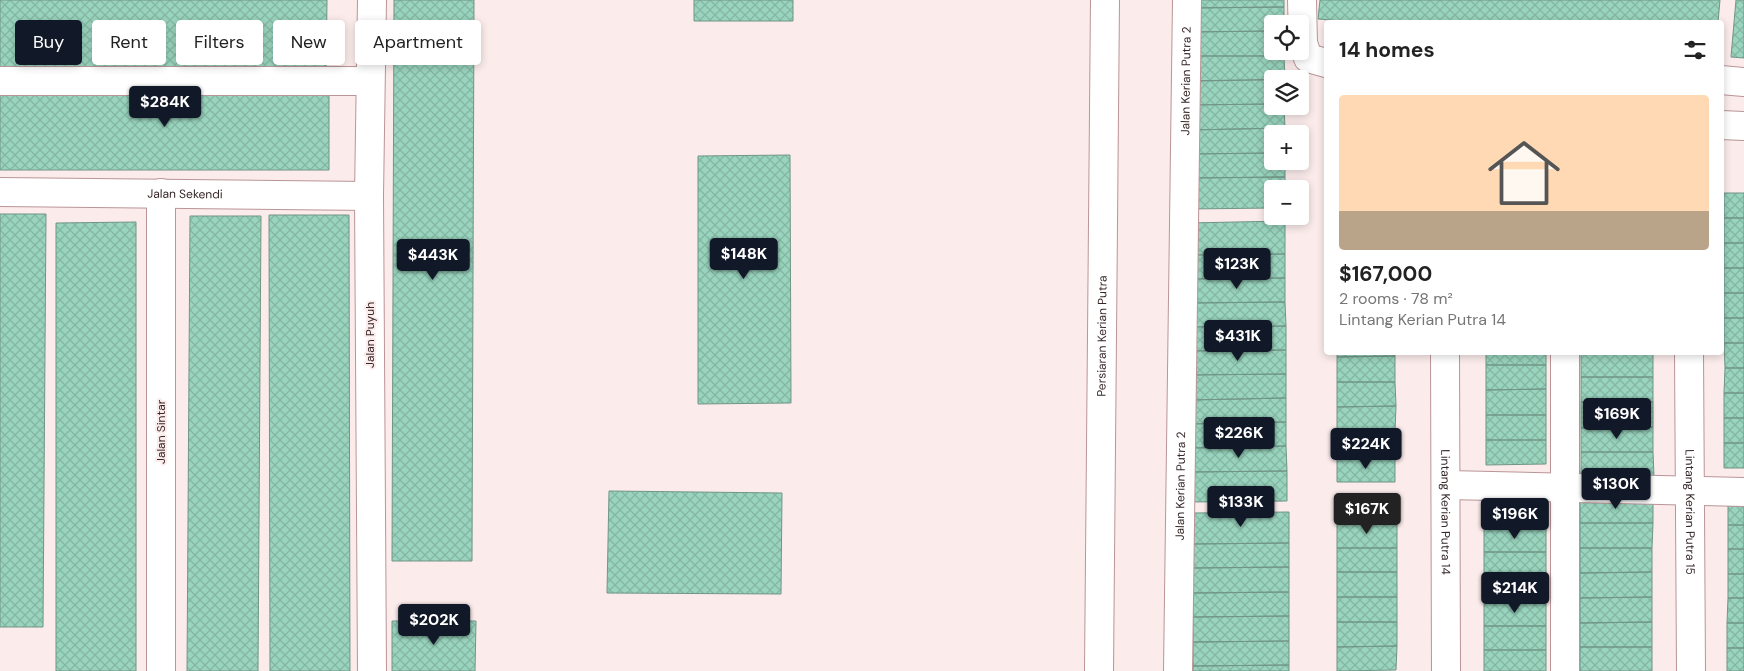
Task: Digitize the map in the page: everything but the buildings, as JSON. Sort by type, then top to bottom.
[{"type":"street","name":"Jalan Puyuh","points":[[372,0],[369,196],[372,671]]},
{"type":"street","name":"Persiaran Kerian Putra","points":[[1099,671],[1105,0]]},
{"type":"street","name":"Jalan Kerian Putra 2","points":[[1178,671],[1187,0]]},
{"type":"street","points":[[1302,0],[1303,43],[1308,58],[1324,62]]},
{"type":"street","points":[[1724,80],[1744,82]]},
{"type":"street","points":[[0,81],[370,81]]},
{"type":"street","points":[[1724,125],[1744,126]]},
{"type":"street","name":"Jalan Sekendi","points":[[0,192],[369,196]]},
{"type":"street","name":"Jalan Sintar","points":[[161,193],[161,671]]},
{"type":"street","name":"Lintang Kerian Putra 14","points":[[1445,355],[1446,671]]},
{"type":"street","points":[[1564,671],[1565,355]]},
{"type":"street","name":"Lintang Kerian Putra 15","points":[[1689,355],[1691,671]]},
{"type":"street","points":[[1446,486],[1744,492]]}]
